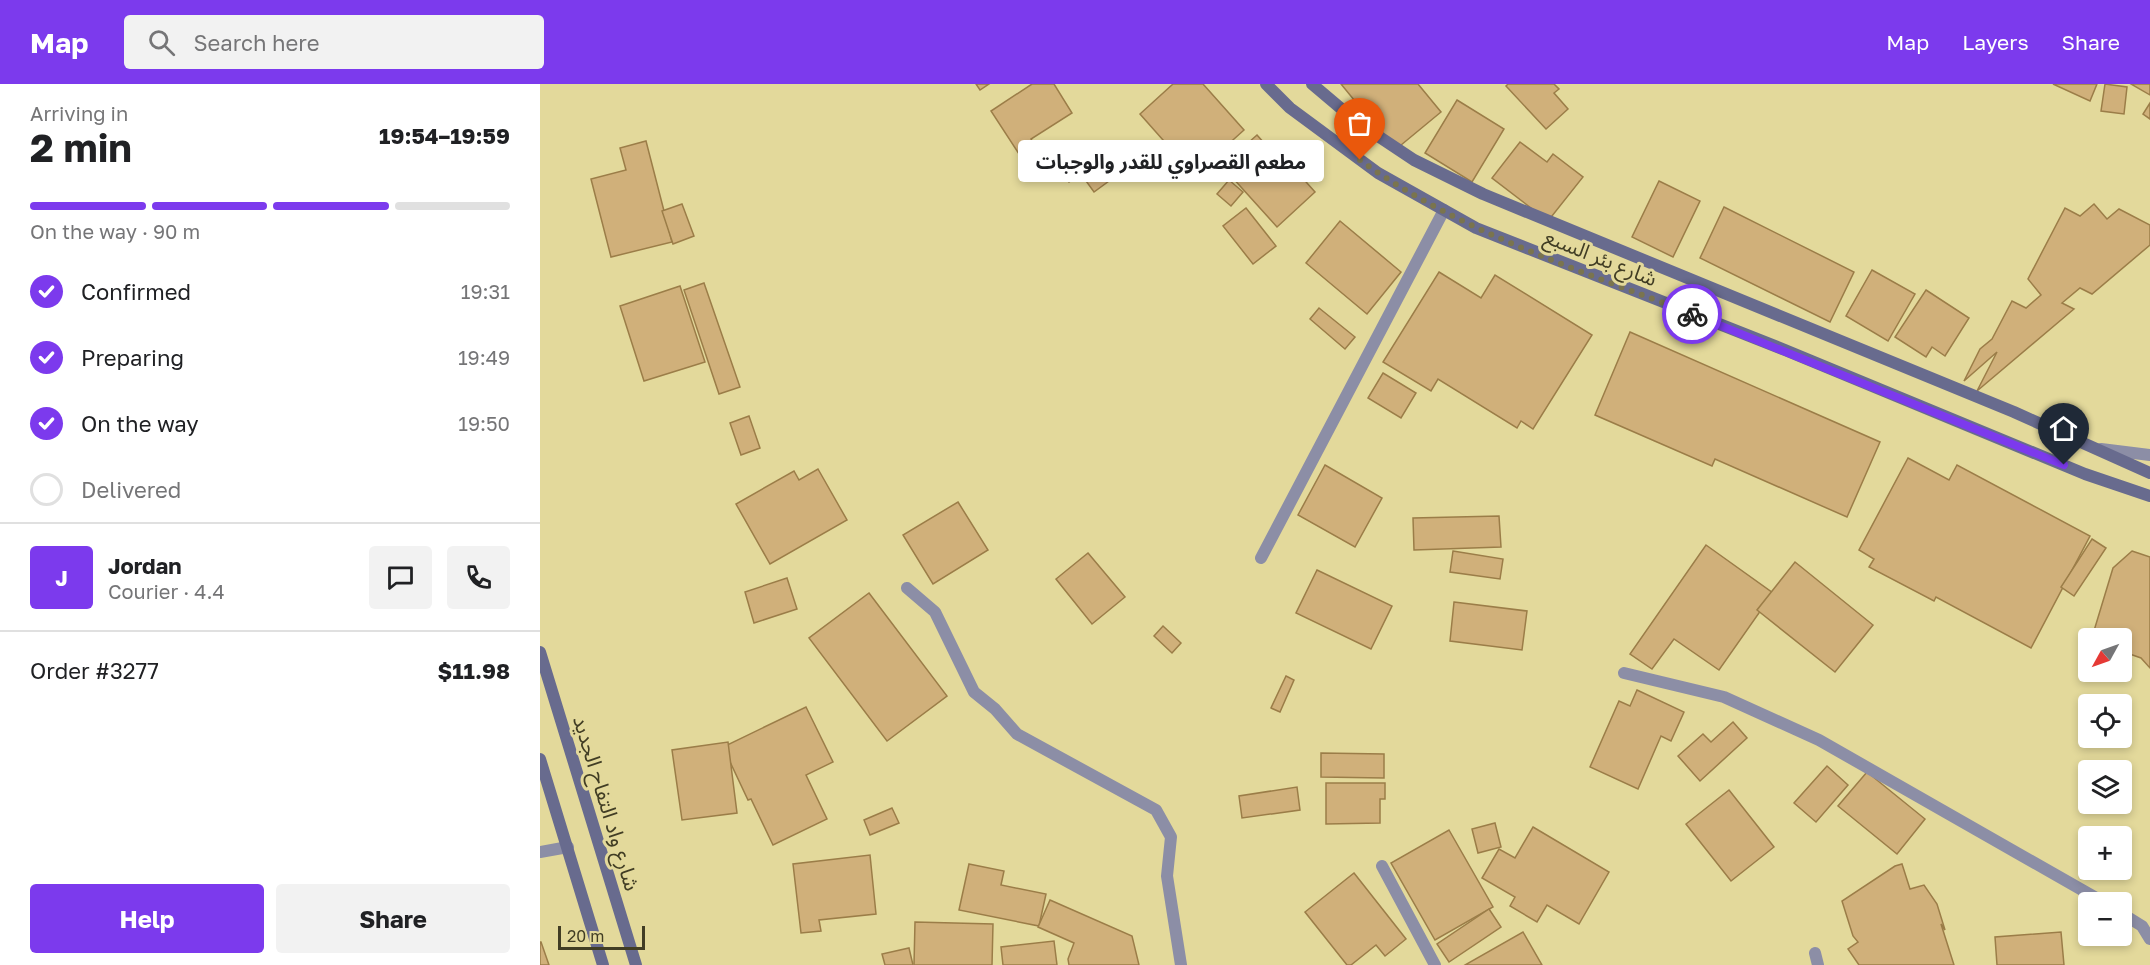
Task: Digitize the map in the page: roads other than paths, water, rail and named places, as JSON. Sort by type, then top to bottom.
[{"type":"street","name":"شارع بئر السبع","points":[[1266,84],[1290,108],[1378,173],[1476,228],[2085,474],[2150,496]]},
{"type":"street","name":"شارع بئر السبع","points":[[1312,84],[1357,122],[1414,160],[1483,194],[2014,412],[2150,473]]},
{"type":"street","points":[[1261,558],[1444,210]]},
{"type":"street","points":[[2094,449],[2150,455]]},
{"type":"street","points":[[907,588],[935,612],[974,692],[995,709],[1017,734],[1156,810],[1171,837],[1167,876],[1181,965]]},
{"type":"street","name":"شارع واد التفاح الجديد","points":[[540,652],[636,965]]},
{"type":"street","points":[[1624,672],[1724,697],[1819,740],[2086,892]]},
{"type":"street","points":[[540,759],[603,965]]},
{"type":"street","points":[[540,852],[568,848]]},
{"type":"street","points":[[1382,866],[1435,965]]},
{"type":"street","points":[[2132,920],[2142,926],[2150,939]]},
{"type":"place","name":"مطعم القصراوي للقدر والوجبات","points":[[1360,160]]}]
